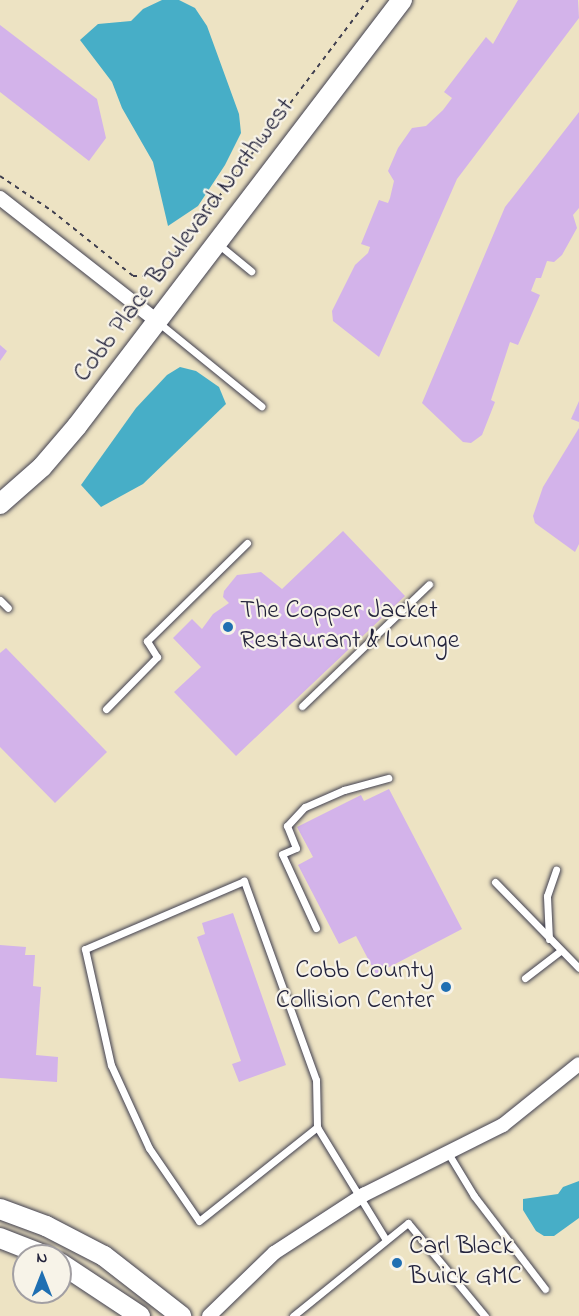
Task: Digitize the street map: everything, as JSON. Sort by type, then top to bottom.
[{"type":"street","name":"Cobb Place Boulevard Northwest","points":[[0,504],[61,447],[402,0]]},
{"type":"street","points":[[0,198],[157,321]]},
{"type":"street","points":[[209,1316],[274,1254],[359,1198],[503,1125],[579,1064]]},
{"type":"street","points":[[0,1209],[46,1226],[104,1256],[181,1316]]},
{"type":"street","points":[[0,1238],[15,1244]]},
{"type":"street","points":[[72,1271],[140,1316]]},
{"type":"lane","points":[[216,243],[251,271]]},
{"type":"lane","points":[[157,321],[261,406]]},
{"type":"lane","points":[[106,709],[158,657],[147,641],[247,543]]},
{"type":"lane","points":[[302,706],[429,584]]},
{"type":"lane","points":[[0,600],[8,608]]},
{"type":"lane","points":[[316,928],[282,854],[296,848],[287,826],[305,807],[344,790],[388,778]]},
{"type":"lane","points":[[549,939],[547,896],[556,870]]},
{"type":"lane","points":[[317,1127],[199,1221],[149,1148],[111,1065],[85,949],[244,881],[316,1080],[317,1127],[386,1240]]},
{"type":"lane","points":[[495,882],[579,968]]},
{"type":"lane","points":[[525,978],[560,951]]},
{"type":"lane","points":[[448,1153],[474,1196],[545,1289]]},
{"type":"lane","points":[[293,1316],[408,1223],[485,1316]]},
{"type":"path","points":[[0,176],[52,211],[133,276],[158,276],[263,139],[271,123],[285,110],[368,0]]},
{"type":"water","points":[[162,0],[179,0],[195,8],[207,26],[239,114],[241,133],[225,165],[198,206],[168,226],[153,162],[122,108],[112,82],[80,40],[98,24],[131,21],[143,9]]},
{"type":"water","points":[[180,367],[196,371],[219,387],[226,404],[143,484],[101,507],[81,485],[136,408],[167,375]]},
{"type":"water","points":[[579,1181],[579,1218],[554,1236],[544,1236],[536,1231],[523,1210],[523,1199],[558,1194],[563,1187]]},
{"type":"building","points":[[518,0],[578,0],[579,18],[457,179],[379,357],[333,321],[332,311],[355,265],[368,253],[370,247],[361,244],[379,200],[388,203],[390,198],[394,181],[388,171],[398,148],[412,128],[426,126],[443,110],[452,98],[444,92],[486,37],[493,44]]},
{"type":"building","points":[[0,25],[97,99],[106,138],[89,161],[0,92]]},
{"type":"building","points":[[579,112],[579,208],[573,215],[577,228],[562,255],[554,262],[547,261],[541,278],[536,278],[531,291],[540,295],[518,345],[510,342],[491,400],[495,402],[482,435],[471,443],[463,442],[422,403],[505,207]]},
{"type":"building","points":[[0,345],[7,351],[0,361]]},
{"type":"building","points":[[579,401],[579,422],[571,419]]},
{"type":"building","points":[[579,428],[579,544],[575,552],[535,523],[533,516],[543,487]]},
{"type":"building","points":[[343,531],[405,596],[236,756],[174,692],[201,667],[173,638],[192,619],[202,629],[213,614],[229,603],[223,597],[224,591],[237,575],[261,572],[282,589]]},
{"type":"building","points":[[6,648],[107,752],[55,803],[0,747],[0,653]]},
{"type":"building","points":[[389,789],[462,929],[376,974],[356,936],[339,944],[298,865],[313,857],[297,827],[361,795],[364,801]]},
{"type":"building","points":[[233,913],[286,1065],[239,1082],[232,1064],[241,1061],[197,937],[205,934],[202,923]]},
{"type":"building","points":[[0,945],[26,947],[25,955],[35,955],[33,986],[41,987],[36,1055],[58,1057],[57,1082],[0,1078]]},
{"type":"place","name":"The Copper Jacket Restaurant & Lounge","points":[[228,627]]},
{"type":"place","name":"Cobb County Collision Center","points":[[446,987]]},
{"type":"place","name":"Carl Black Buick GMC","points":[[397,1263]]}]
